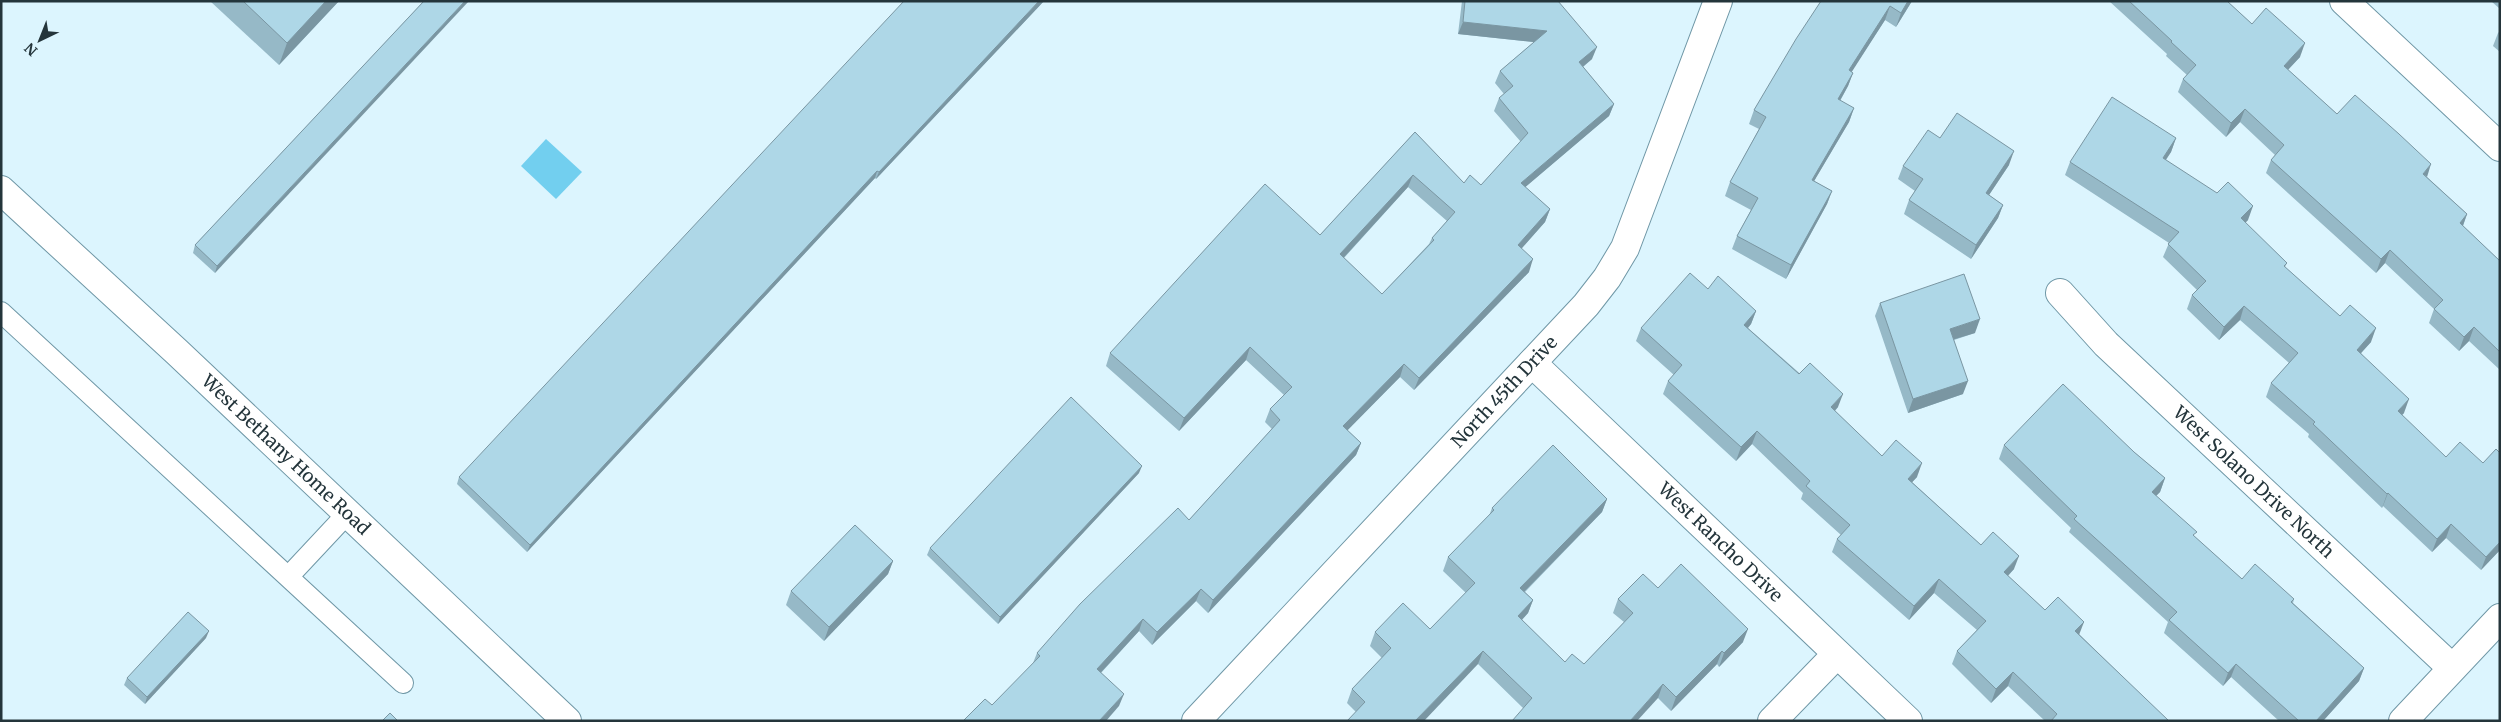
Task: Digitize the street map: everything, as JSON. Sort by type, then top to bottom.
[{"type":"street","name":"North 45th Drive","points":[[1196,721],[1597,292],[1625,248],[1718,1]]},
{"type":"street","points":[[2344,1],[2500,148]]},
{"type":"street","name":"West Bethany Home Road","points":[[1,190],[567,721]]},
{"type":"street","name":"West Solano Drive North","points":[[2060,293],[2106,344],[2452,668]]},
{"type":"street","name":"West Rancho Drive","points":[[1532,363],[1908,721]]},
{"type":"street","points":[[2403,721],[2500,618]]},
{"type":"street","points":[[1772,721],[1837,654]]},
{"type":"lane","points":[[1,312],[403,683]]},
{"type":"lane","points":[[289,576],[347,514]]},
{"type":"water","points":[[546,139],[582,172],[556,199],[521,166]]},
{"type":"building","points":[[243,1],[326,1],[287,43]]},
{"type":"building","points":[[424,1],[465,1],[217,266],[195,245]]},
{"type":"building","points":[[904,1],[1039,1],[879,172],[877,171],[530,545],[459,477]]},
{"type":"building","points":[[1465,1],[1558,1],[1597,47],[1579,62],[1614,104],[1521,183],[1550,209],[1518,245],[1533,259],[1419,378],[1404,364],[1343,426],[1361,443],[1213,600],[1201,589],[1157,632],[1143,619],[1097,669],[1124,694],[1099,721],[963,721],[985,699],[992,705],[1040,656],[1037,653],[1080,604],[1178,508],[1189,520],[1280,420],[1270,409],[1292,387],[1250,347],[1184,418],[1110,353],[1265,184],[1320,235],[1415,132],[1464,183],[1470,175],[1481,185],[1528,133],[1499,98],[1513,86],[1500,71],[1547,31],[1463,22]],"holes":[[[1413,175],[1455,212],[1432,238],[1434,240],[1382,294],[1340,254]]]},
{"type":"building","points":[[1821,1],[1908,1],[1901,13],[1890,6],[1849,70],[1853,73],[1838,99],[1854,108],[1812,180],[1832,191],[1791,265],[1737,236],[1758,198],[1730,182],[1766,117],[1754,110]]},
{"type":"building","points":[[2129,1],[2227,1],[2252,24],[2266,8],[2305,43],[2284,66],[2337,114],[2355,95],[2399,134],[2431,164],[2423,174],[2467,214],[2460,223],[2500,261],[2500,352],[2474,327],[2464,337],[2434,309],[2443,300],[2390,250],[2381,259],[2271,160],[2284,145],[2245,109],[2231,123],[2183,79],[2196,65]]},
{"type":"building","points":[[2112,97],[2176,138],[2163,158],[2217,193],[2228,182],[2253,206],[2241,218],[2287,263],[2284,266],[2340,316],[2350,305],[2376,328],[2357,350],[2409,399],[2398,411],[2446,457],[2460,442],[2483,463],[2496,449],[2500,453],[2500,542],[2486,557],[2451,524],[2437,539],[2313,424],[2315,422],[2271,383],[2298,353],[2244,306],[2224,327],[2192,295],[2206,281],[2168,244],[2179,232],[2070,162]]},
{"type":"building","points":[[1957,113],[2014,151],[1986,193],[2003,205],[1976,245],[1909,200],[1923,179],[1903,166],[1928,130],[1940,138]]},
{"type":"building","points":[[1690,273],[1708,289],[1718,276],[1756,311],[1744,325],[1799,374],[1810,363],[1843,394],[1831,407],[1882,456],[1896,440],[1922,463],[1908,479],[1981,545],[1993,532],[2019,556],[2004,572],[2045,610],[2058,597],[2084,622],[2075,631],[2168,720],[2051,721],[2057,714],[2013,672],[1996,689],[1957,651],[1986,621],[1939,579],[1914,606],[1837,539],[1850,525],[1806,486],[1810,481],[1757,431],[1741,447],[1668,381],[1682,365],[1641,328]]},
{"type":"building","points":[[1964,274],[1980,319],[1950,329],[1968,381],[1913,399],[1880,303]]},
{"type":"building","points":[[2063,384],[2134,452],[2165,478],[2152,492],[2197,532],[2193,535],[2242,579],[2255,564],[2294,599],[2291,602],[2364,668],[2316,721],[2299,721],[2236,664],[2228,673],[2169,620],[2177,612],[2074,519],[2077,516],[2004,445]]},
{"type":"building","points":[[1071,397],[1142,466],[1000,617],[930,548]]},
{"type":"building","points":[[1553,445],[1607,499],[1520,588],[1533,600],[1518,616],[1565,662],[1572,654],[1584,664],[1633,613],[1618,599],[1643,574],[1658,588],[1681,564],[1748,629],[1724,653],[1722,651],[1676,697],[1663,684],[1630,721],[1512,721],[1532,698],[1483,651],[1415,721],[1347,721],[1365,702],[1352,689],[1391,648],[1375,632],[1403,603],[1430,629],[1475,583],[1448,557]]},
{"type":"building","points":[[855,525],[893,561],[829,627],[791,591]]},
{"type":"building","points":[[188,612],[209,631],[147,697],[127,678]]},
{"type":"building","points":[[390,713],[398,721],[382,721]]}]
